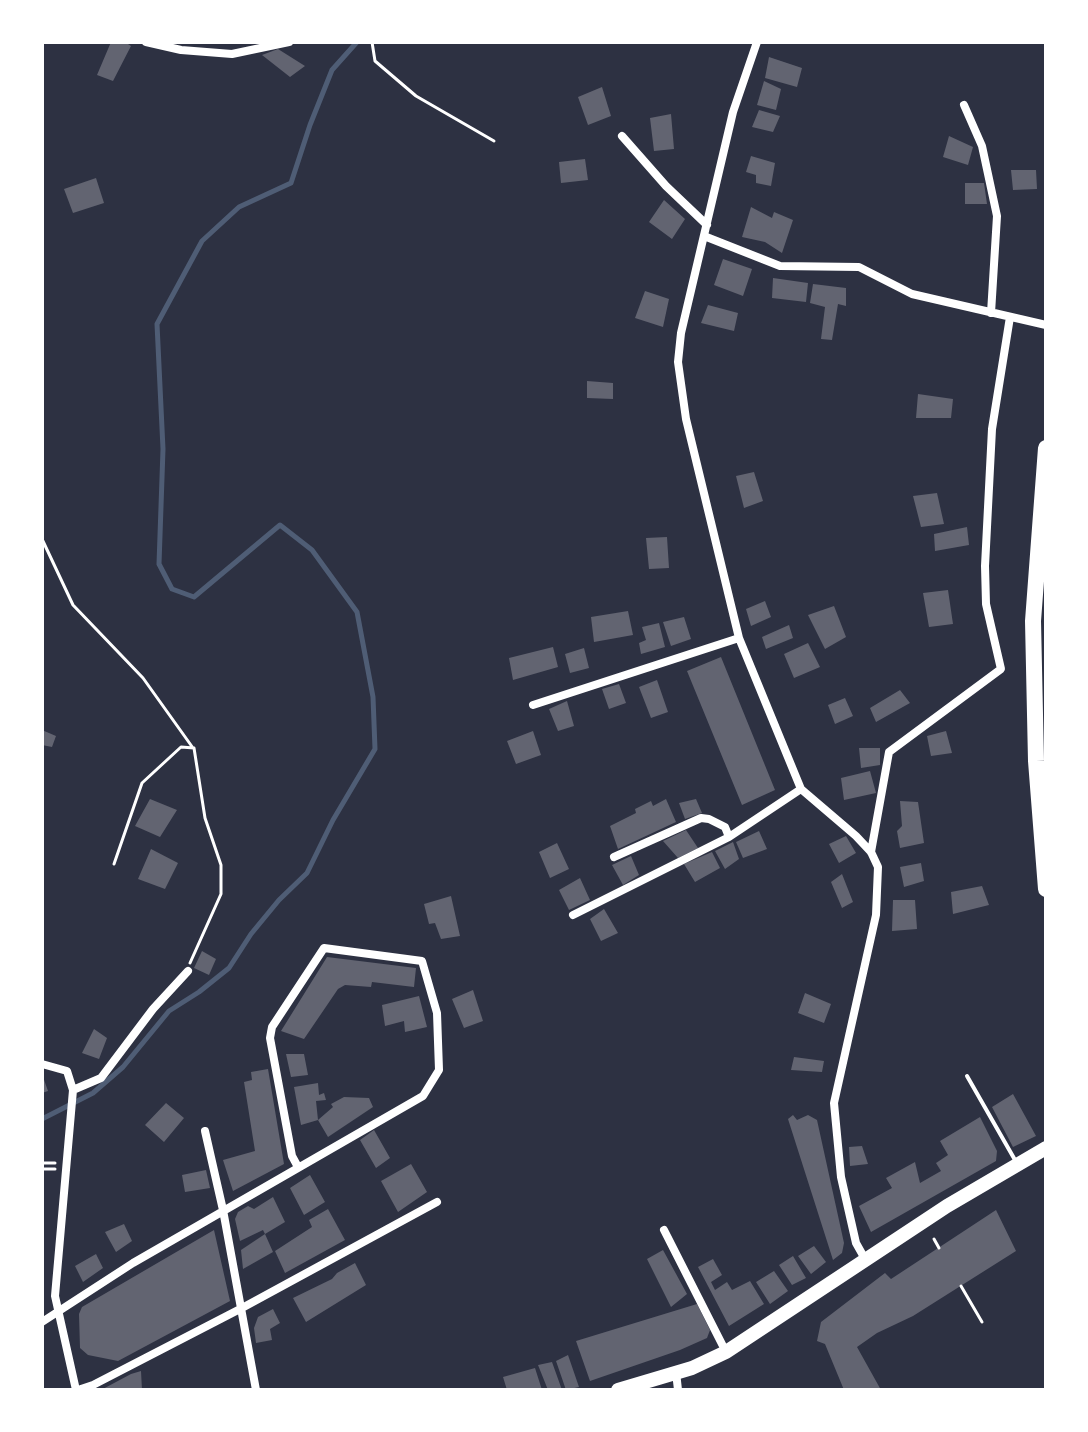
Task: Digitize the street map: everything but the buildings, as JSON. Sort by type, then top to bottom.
[{"type":"highway","points":[[1046,448],[1033,621],[1036,761],[1046,889]]},
{"type":"highway","points":[[618,1390],[726,1352],[865,1259],[1046,1148]]},
{"type":"street","points":[[146,42],[181,50],[232,54],[289,42]]},
{"type":"street","points":[[757,42],[733,112],[681,333],[679,374],[686,419],[739,638],[801,789],[856,836],[871,852],[878,867],[876,915],[834,1103],[841,1177],[856,1243],[865,1259]]},
{"type":"street","points":[[964,105],[982,146],[997,216],[991,313]]},
{"type":"street","points":[[622,136],[707,225]]},
{"type":"street","points":[[704,236],[780,266],[859,267],[912,294],[1046,325]]},
{"type":"street","points":[[871,852],[889,752],[1001,669],[986,604],[985,566],[992,429],[1010,317]]},
{"type":"street","points":[[533,705],[739,638]]},
{"type":"street","points":[[573,915],[729,837],[801,789]]},
{"type":"street","points":[[614,857],[701,818],[725,827],[729,837]]},
{"type":"street","points":[[42,1322],[223,1210],[423,1096],[439,1070],[437,1013],[422,961],[324,948],[272,1027],[270,1038],[292,1156],[298,1167]]},
{"type":"street","points":[[73,1090],[101,1078],[153,1009],[187,972]]},
{"type":"street","points":[[42,1064],[67,1071],[73,1090],[55,1296],[77,1390],[93,1385],[242,1308],[437,1202]]},
{"type":"street","points":[[205,1131],[256,1390]]},
{"type":"street","points":[[664,1230],[726,1352]]},
{"type":"street","points":[[676,1372],[678,1390]]},
{"type":"lane","points":[[967,1076],[1017,1164]]},
{"type":"path","points":[[372,42],[375,61],[416,96],[494,141]]},
{"type":"path","points":[[42,539],[73,605],[143,678],[194,748],[205,818],[221,865],[221,894],[187,972]]},
{"type":"path","points":[[114,864],[142,783],[181,747],[194,748]]},
{"type":"path","points":[[934,1239],[939,1248]]},
{"type":"path","points":[[961,1286],[982,1322]]},
{"type":"waterway","points":[[42,1119],[93,1093],[123,1067],[169,1011],[229,968],[251,934],[307,873],[333,820],[375,749],[373,697],[357,612],[312,550],[280,525],[194,597],[172,589],[159,564],[163,449],[157,324],[202,241],[239,207],[291,183],[332,70],[357,42]]}]
